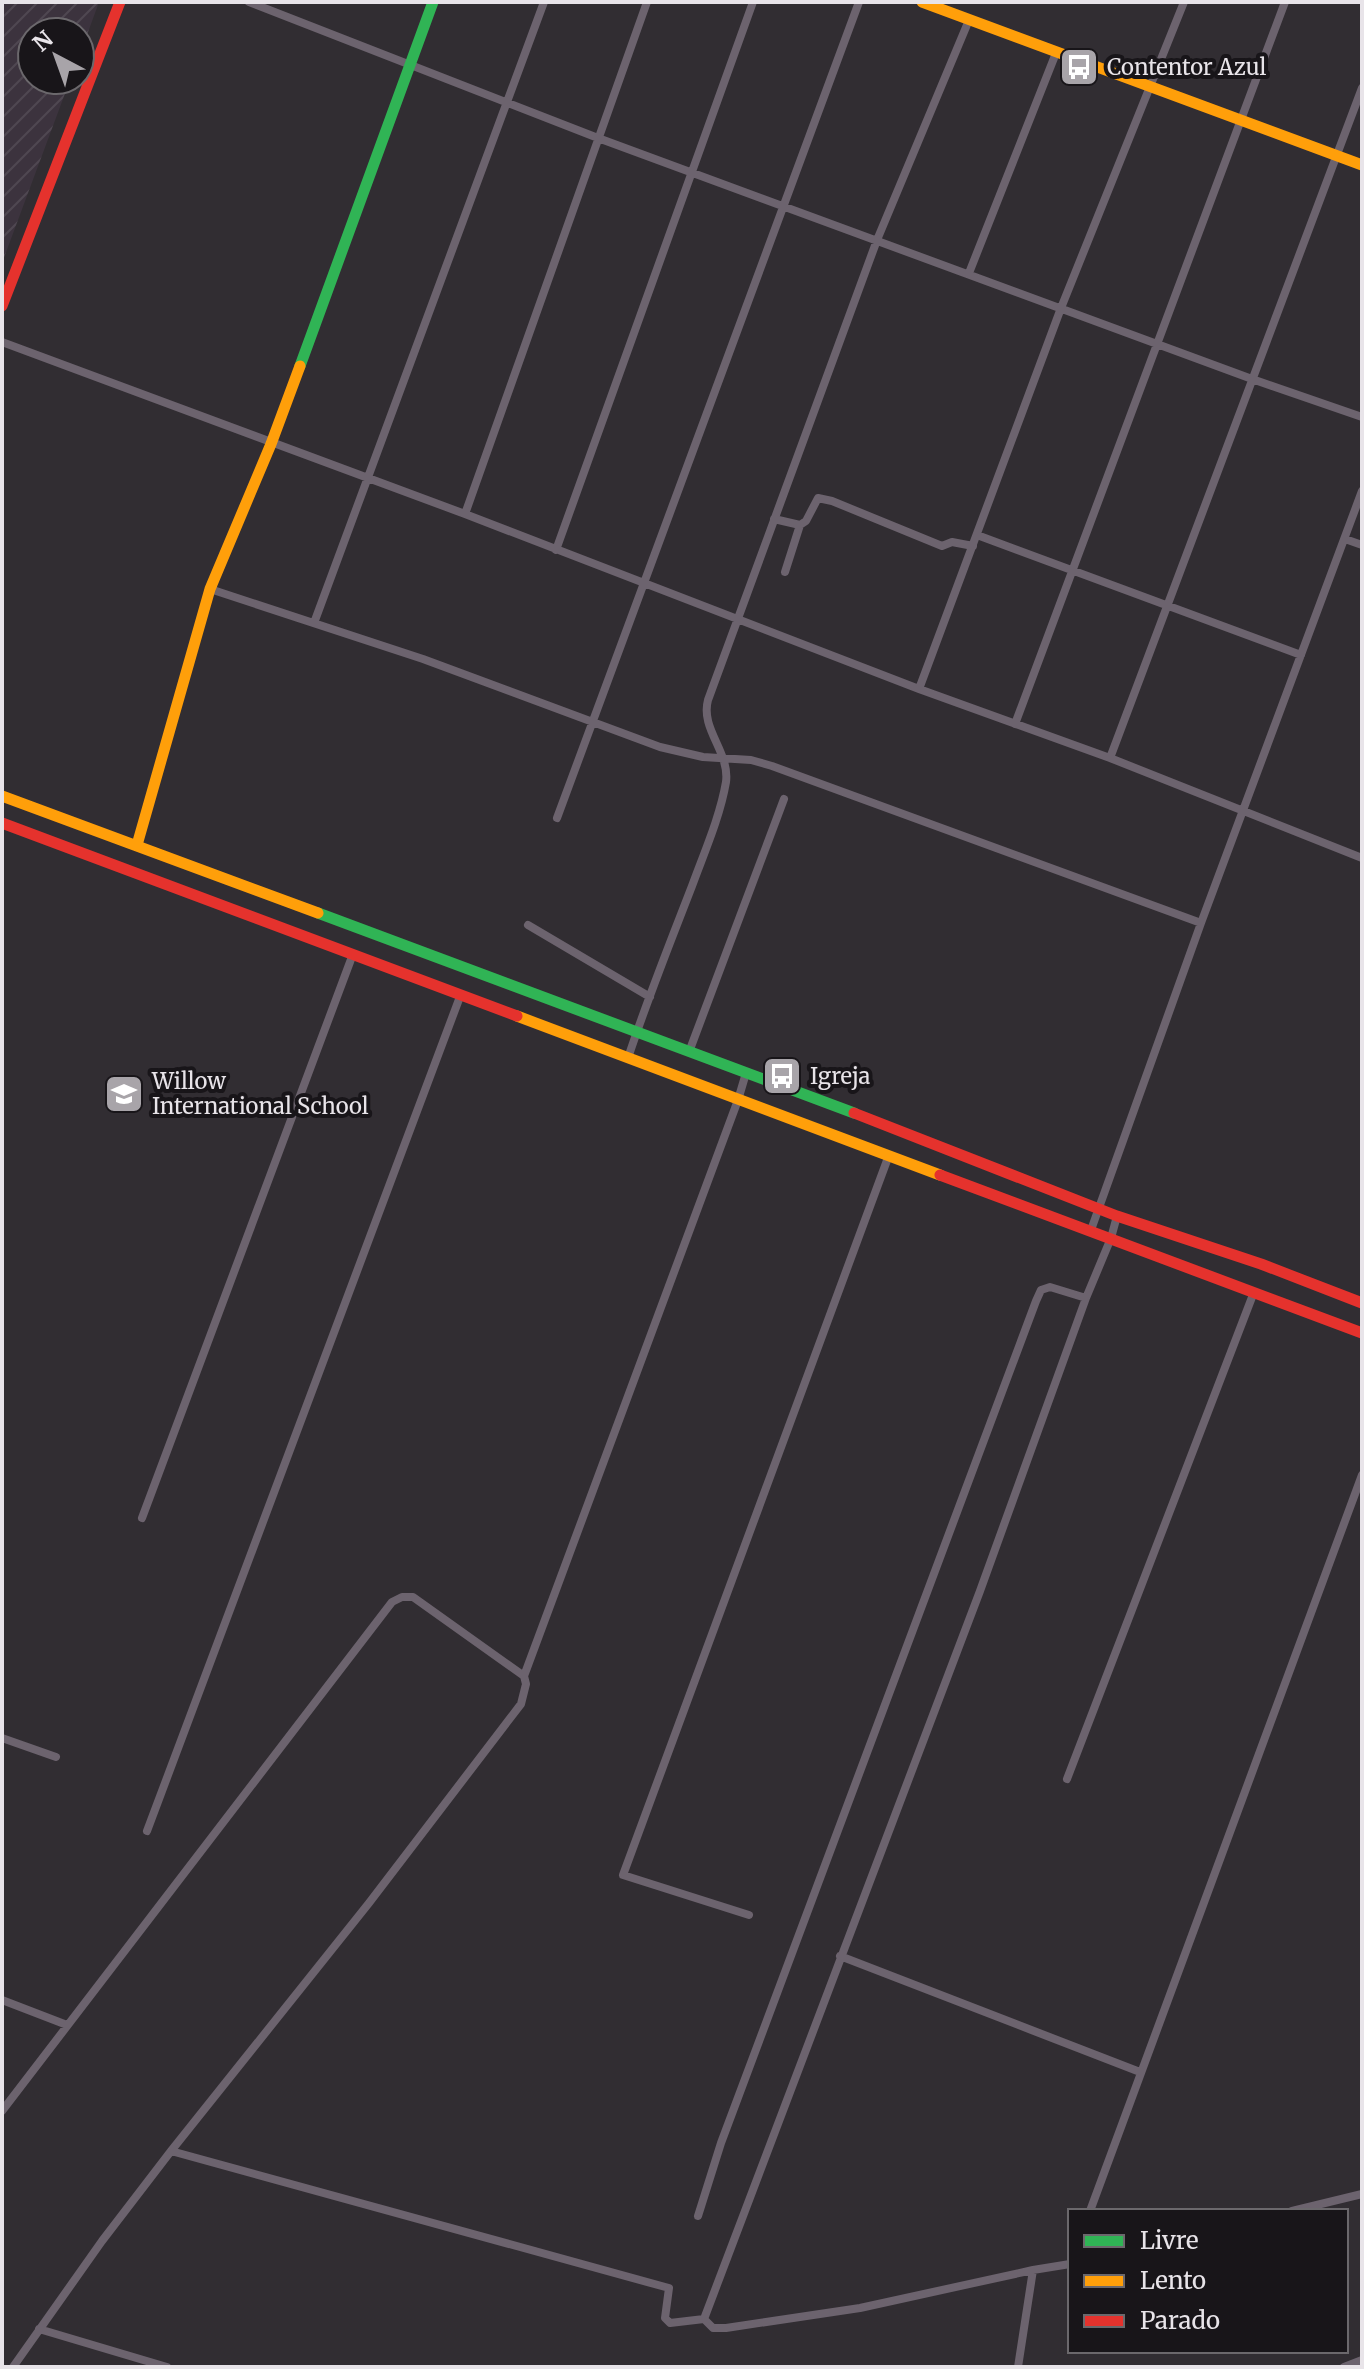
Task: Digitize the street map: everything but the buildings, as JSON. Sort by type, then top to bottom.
[{"type":"main road","points":[[2,306],[120,2]]},
{"type":"main road","points":[[137,845],[210,589],[271,444],[433,2]]},
{"type":"main road","points":[[922,2],[1362,165]]},
{"type":"main road","points":[[2,796],[746,1073],[1117,1216],[1261,1264],[1362,1303]]},
{"type":"main road","points":[[2,823],[1362,1332]]},
{"type":"street","points":[[249,2],[598,138],[1362,417]]},
{"type":"street","points":[[314,623],[544,2]]},
{"type":"street","points":[[465,514],[647,2]]},
{"type":"street","points":[[556,550],[753,2]]},
{"type":"street","points":[[557,818],[859,2]]},
{"type":"street","points":[[919,689],[1061,308],[1184,2]]},
{"type":"street","points":[[1015,724],[1285,2]]},
{"type":"street","points":[[628,1058],[710,838],[725,784],[723,759],[705,710],[877,240],[969,20]]},
{"type":"street","points":[[969,273],[1056,53]]},
{"type":"street","points":[[1110,758],[1362,88]]},
{"type":"street","points":[[2,342],[465,514],[919,689],[1110,758],[1362,858]]},
{"type":"street","points":[[1091,1230],[1201,923],[1362,491]]},
{"type":"street","points":[[785,572],[800,525],[806,521],[818,498],[942,546],[952,542],[973,546]]},
{"type":"street","points":[[774,519],[800,525]]},
{"type":"street","points":[[977,535],[1301,655]]},
{"type":"street","points":[[1345,539],[1362,545]]},
{"type":"street","points":[[210,589],[345,632],[683,753],[751,760],[772,766],[1201,923]]},
{"type":"street","points":[[689,1052],[784,799]]},
{"type":"street","points":[[528,925],[650,997]]},
{"type":"street","points":[[142,1518],[354,953]]},
{"type":"street","points":[[147,1831],[461,994]]},
{"type":"street","points":[[13,2367],[171,2151],[369,1903],[521,1704],[526,1684],[524,1676],[746,1073]]},
{"type":"street","points":[[749,1915],[623,1875],[889,1155]]},
{"type":"street","points":[[704,2319],[980,1591],[1117,1216]]},
{"type":"street","points":[[698,2216],[721,2143],[1036,1301],[1041,1290],[1050,1287],[1086,1298]]},
{"type":"street","points":[[1067,1779],[1254,1292]]},
{"type":"street","points":[[1091,2209],[1362,1475]]},
{"type":"street","points":[[2,2111],[392,1602],[402,1597],[413,1597],[524,1676]]},
{"type":"street","points":[[2,1738],[56,1757]]},
{"type":"street","points":[[840,1956],[1140,2072]]},
{"type":"street","points":[[2,2000],[67,2025]]},
{"type":"street","points":[[171,2151],[669,2288],[665,2318],[670,2323],[704,2319]]},
{"type":"street","points":[[1300,2209],[1362,2194]]},
{"type":"street","points":[[704,2319],[713,2328],[726,2328],[860,2308],[1068,2264]]},
{"type":"street","points":[[1018,2367],[1033,2270]]},
{"type":"street","points":[[39,2329],[167,2367]]},
{"type":"street","points":[[1344,2367],[1362,2360]]},
{"type":"shaded area","points":[[2,2],[99,2],[94,16],[16,16],[16,96],[64,96],[2,263]]},
{"type":"traffic: fast","points":[[300,366],[433,2]]},
{"type":"traffic: fast","points":[[318,913],[854,1113]]},
{"type":"traffic: slow","points":[[922,2],[1362,165]]},
{"type":"traffic: slow","points":[[137,845],[210,589],[300,366]]},
{"type":"traffic: slow","points":[[2,796],[318,913]]},
{"type":"traffic: slow","points":[[517,1016],[940,1175]]},
{"type":"traffic: jam","points":[[2,306],[120,2]]},
{"type":"traffic: jam","points":[[2,823],[517,1016]]},
{"type":"traffic: jam","points":[[854,1113],[1117,1216],[1261,1264],[1362,1303]]},
{"type":"traffic: jam","points":[[940,1175],[1362,1333]]},
{"type":"place","name":"Contentor Azul","points":[[1079,67]]},
{"type":"place","name":"Igreja","points":[[782,1076]]},
{"type":"place","name":"Willow International School","points":[[124,1094]]}]
